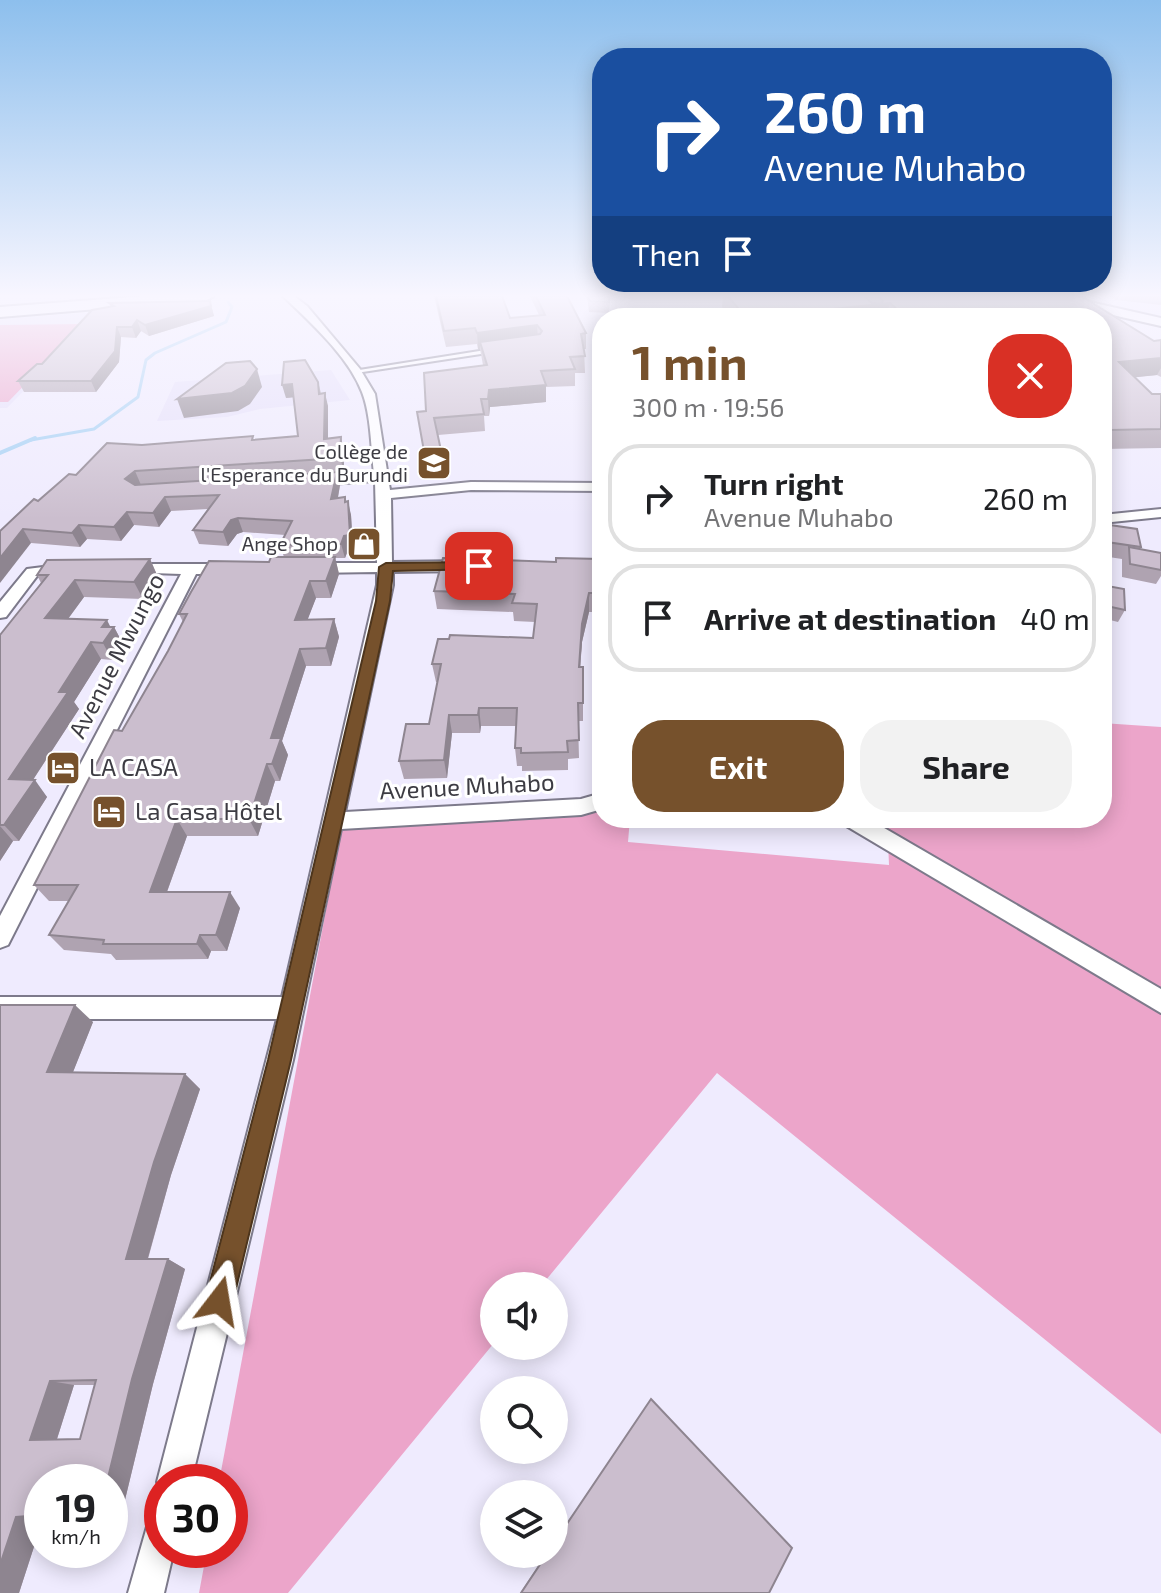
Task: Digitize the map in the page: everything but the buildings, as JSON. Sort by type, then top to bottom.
[{"type":"street","points":[[178,1464],[291,1008],[383,601],[386,567],[383,486],[369,394],[356,371]]},
{"type":"street","points":[[304,482],[383,486],[592,487]]},
{"type":"street","points":[[1112,518],[1161,513]]},
{"type":"street","points":[[296,568],[479,566]]},
{"type":"street","points":[[115,569],[251,568]]},
{"type":"street","points":[[0,613],[35,570],[85,569]]},
{"type":"street","name":"Avenue Mwungo","points":[[0,938],[191,569]]},
{"type":"street","name":"Avenue Muhabo","points":[[334,821],[581,807],[592,804]]},
{"type":"street","points":[[867,828],[1161,1002]]},
{"type":"street","points":[[0,1008],[291,1008]]},
{"type":"street","points":[[146,1593],[152,1568]]},
{"type":"lane","points":[[356,371],[360,370]]},
{"type":"shaded area","points":[[0,370],[43,370],[7,408],[0,408]]},
{"type":"shaded area","points":[[0,370],[39,370],[8,402],[0,402]]},
{"type":"shaded area","points":[[331,370],[350,400],[260,409],[227,417],[157,421],[175,382]]},
{"type":"shaded area","points":[[1112,724],[1161,727],[1161,1434],[717,1073],[553,1272],[480,1272],[480,1360],[288,1593],[199,1593],[204,1568],[248,1568],[248,1464],[222,1464],[344,814],[592,798],[592,828],[629,828],[628,842],[889,865],[887,828],[1112,828]]},
{"type":"waterway","points":[[31,440],[94,429],[138,397],[144,370]]},
{"type":"waterway","points":[[0,453],[35,438]]},
{"type":"place","name":"Collège de l'Esperance du Burundi","points":[[434,463]]},
{"type":"place","name":"Ange Shop","points":[[364,544]]},
{"type":"place","name":"LA CASA","points":[[63,768]]},
{"type":"place","name":"La Casa Hôtel","points":[[109,812]]},
{"type":"route","points":[[219,1301],[280,1060],[341,793],[383,601],[386,567],[479,566]]}]
